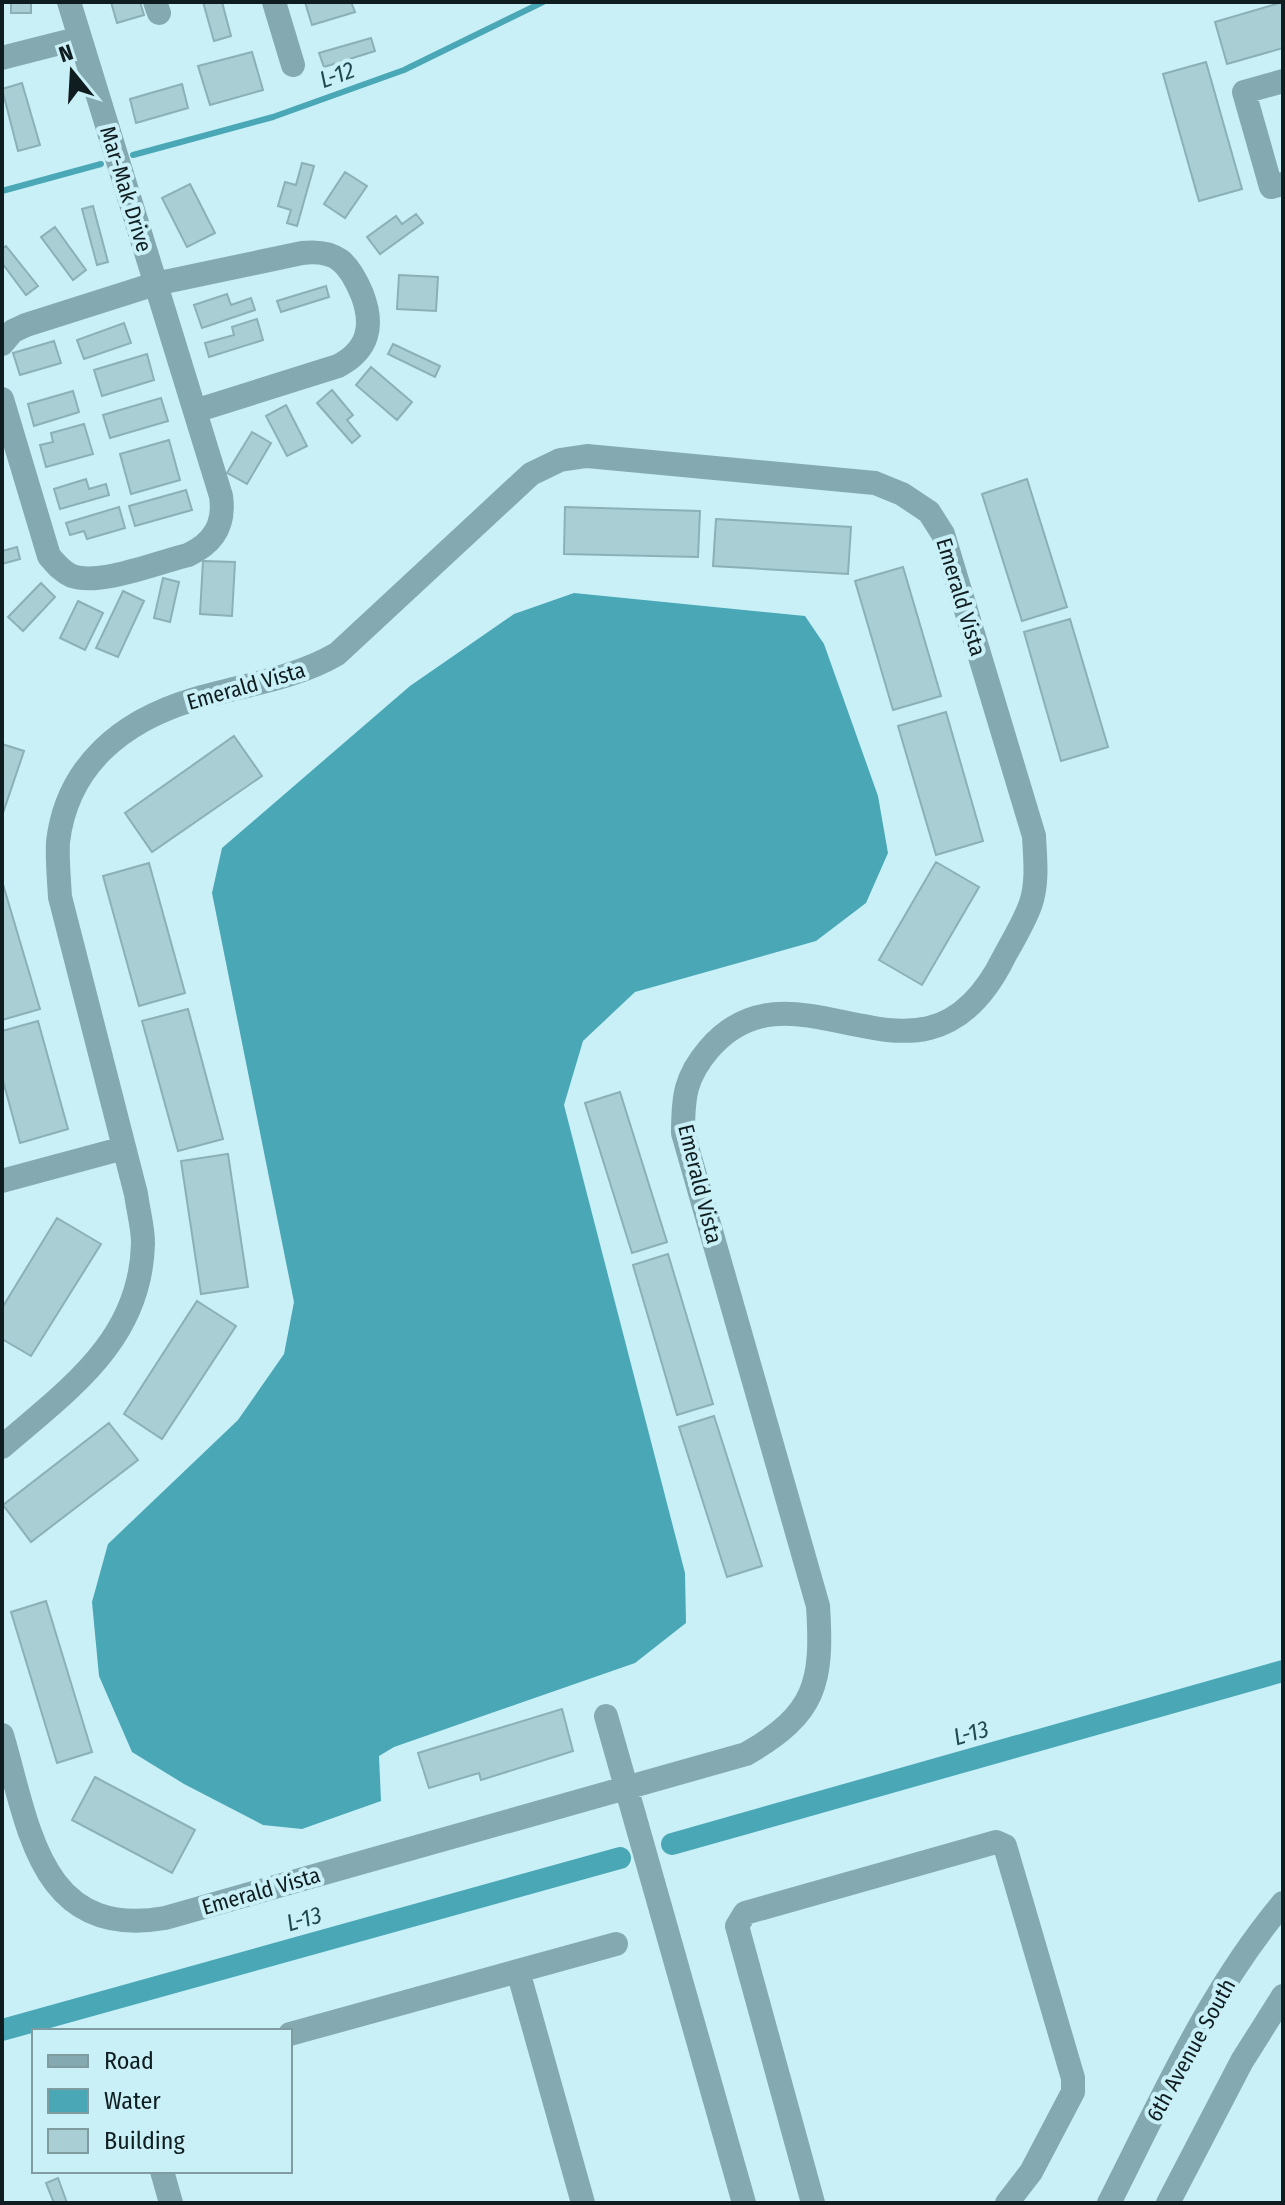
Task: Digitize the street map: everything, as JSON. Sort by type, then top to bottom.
[{"type":"street","name":"Mar-Mak Drive","points":[[2,399],[49,556],[58,567],[86,579],[101,577],[188,555],[213,539],[223,511],[221,496],[69,2]]},
{"type":"street","points":[[274,2],[293,65]]},
{"type":"street","points":[[2,58],[80,38]]},
{"type":"street","points":[[1283,81],[1244,92],[1271,187],[1283,184]]},
{"type":"street","points":[[2,344],[13,331],[26,325],[155,284],[316,251],[344,262],[353,273],[370,320],[362,348],[338,366],[195,411]]},
{"type":"street","name":"Emerald Vista","points":[[2,1447],[88,1373],[109,1347],[129,1312],[141,1275],[143,1239],[136,1194],[60,897],[58,873],[58,841],[68,805],[84,771],[112,738],[148,715],[299,673],[337,654],[531,474],[560,460],[587,456],[875,483],[902,494],[929,512],[943,534],[1034,836],[1036,875],[1031,903],[996,974],[977,999],[957,1017],[928,1029],[895,1033],[784,1012],[753,1017],[721,1034],[695,1066],[683,1097],[683,1133],[818,1606],[821,1647],[814,1688],[797,1717],[776,1736],[746,1754],[139,1923],[112,1921],[86,1908],[55,1886],[38,1858],[2,1735]]},
{"type":"street","points":[[2,1181],[124,1148]]},
{"type":"street","points":[[606,1716],[744,2203]]},
{"type":"street","points":[[813,2203],[737,1926],[745,1913],[996,1842],[1005,1846],[1073,2078],[1073,2092],[1031,2172],[1007,2203]]},
{"type":"street","name":"6th Avenue South","points":[[1109,2203],[1199,2028],[1264,1925],[1283,1903]]},
{"type":"street","points":[[292,2033],[616,1944]]},
{"type":"street","points":[[518,1971],[583,2203]]},
{"type":"street","points":[[1168,2203],[1242,2061],[1283,1996]]},
{"type":"street","points":[[163,2173],[171,2203]]},
{"type":"water","points":[[574,593],[805,616],[824,644],[878,796],[888,853],[866,903],[816,941],[635,992],[583,1041],[564,1105],[685,1573],[686,1623],[635,1663],[394,1747],[379,1756],[381,1801],[302,1829],[263,1825],[184,1784],[132,1752],[99,1676],[92,1602],[108,1544],[238,1420],[284,1354],[294,1302],[212,893],[222,848],[410,686],[514,614]]},
{"type":"building","points":[[11,2],[31,2],[31,13],[11,13]]},
{"type":"building","points":[[111,2],[140,2],[144,15],[117,23]]},
{"type":"building","points":[[203,2],[222,2],[231,36],[214,41]]},
{"type":"building","points":[[305,2],[351,2],[355,12],[312,25]]},
{"type":"building","points":[[1283,2],[1283,48],[1227,64],[1215,22]]},
{"type":"building","points":[[371,38],[375,51],[324,67],[319,53]]},
{"type":"building","points":[[252,52],[263,90],[210,105],[198,66]]},
{"type":"building","points":[[1206,62],[1242,189],[1199,201],[1163,74]]},
{"type":"building","points":[[22,83],[40,145],[18,151],[2,89]]},
{"type":"building","points":[[182,84],[188,108],[136,123],[130,99]]},
{"type":"building","points":[[302,163],[314,166],[297,226],[287,223],[291,210],[278,206],[285,182],[296,185]]},
{"type":"building","points":[[345,172],[367,186],[345,218],[324,204]]},
{"type":"building","points":[[190,184],[215,233],[187,247],[162,198]]},
{"type":"building","points":[[93,206],[108,262],[97,265],[82,209]]},
{"type":"building","points":[[416,214],[423,223],[380,254],[367,237],[396,216],[402,224]]},
{"type":"building","points":[[55,227],[86,270],[73,280],[41,237]]},
{"type":"building","points":[[6,246],[38,286],[26,295],[2,263],[2,249]]},
{"type":"building","points":[[399,275],[438,277],[436,311],[397,309]]},
{"type":"building","points":[[326,286],[329,297],[281,312],[277,301]]},
{"type":"building","points":[[227,294],[231,305],[251,298],[255,310],[202,328],[194,305]]},
{"type":"building","points":[[257,319],[263,340],[209,357],[205,343],[234,335],[232,327]]},
{"type":"building","points":[[124,323],[131,343],[84,359],[77,340]]},
{"type":"building","points":[[54,341],[61,363],[20,375],[13,353]]},
{"type":"building","points":[[393,344],[440,366],[435,377],[388,354]]},
{"type":"building","points":[[147,354],[154,380],[102,396],[94,370]]},
{"type":"building","points":[[371,367],[412,402],[397,420],[356,385]]},
{"type":"building","points":[[332,390],[353,415],[347,420],[360,436],[352,443],[317,403]]},
{"type":"building","points":[[73,391],[79,412],[34,426],[28,404]]},
{"type":"building","points":[[161,398],[168,421],[110,438],[103,415]]},
{"type":"building","points":[[286,405],[307,446],[287,456],[266,416]]},
{"type":"building","points":[[84,424],[93,454],[46,467],[40,445],[53,442],[51,433]]},
{"type":"building","points":[[252,432],[271,443],[247,484],[227,473]]},
{"type":"building","points":[[169,440],[180,480],[131,494],[120,454]]},
{"type":"building","points":[[86,479],[89,489],[106,484],[109,495],[60,509],[54,489]]},
{"type":"building","points":[[1027,479],[1067,607],[1022,621],[982,494]]},
{"type":"building","points":[[186,490],[192,510],[135,526],[129,506]]},
{"type":"building","points":[[119,507],[125,528],[87,539],[84,531],[70,535],[66,523]]},
{"type":"building","points":[[565,507],[700,511],[698,557],[564,554]]},
{"type":"building","points":[[716,519],[851,527],[848,574],[713,566]]},
{"type":"building","points":[[17,547],[20,559],[2,564],[2,551]]},
{"type":"building","points":[[203,561],[235,562],[232,616],[200,614]]},
{"type":"building","points":[[903,567],[941,696],[893,710],[855,581]]},
{"type":"building","points":[[163,578],[179,582],[170,622],[154,618]]},
{"type":"building","points":[[41,583],[55,597],[23,631],[8,617]]},
{"type":"building","points":[[123,591],[144,601],[118,657],[96,648]]},
{"type":"building","points":[[78,601],[103,613],[85,650],[60,638]]},
{"type":"building","points":[[1070,619],[1108,747],[1061,761],[1024,632]]},
{"type":"building","points":[[946,712],[983,841],[936,855],[898,726]]},
{"type":"building","points":[[234,736],[262,776],[152,852],[125,813]]},
{"type":"building","points":[[2,744],[24,751],[2,816]]},
{"type":"building","points":[[936,862],[979,887],[922,985],[879,960]]},
{"type":"building","points":[[149,863],[185,993],[139,1006],[103,876]]},
{"type":"building","points":[[2,881],[40,1009],[2,1020]]},
{"type":"building","points":[[188,1009],[223,1139],[178,1151],[142,1021]]},
{"type":"building","points":[[38,1021],[68,1129],[20,1143],[2,1077],[2,1031]]},
{"type":"building","points":[[620,1092],[667,1242],[632,1253],[585,1103]]},
{"type":"building","points":[[228,1154],[248,1287],[201,1294],[181,1161]]},
{"type":"building","points":[[57,1218],[101,1244],[31,1356],[2,1339],[2,1308]]},
{"type":"building","points":[[668,1254],[713,1404],[677,1415],[633,1265]]},
{"type":"building","points":[[197,1301],[236,1326],[162,1439],[124,1414]]},
{"type":"building","points":[[714,1416],[762,1566],[727,1577],[679,1427]]},
{"type":"building","points":[[109,1423],[138,1460],[31,1542],[3,1505]]},
{"type":"building","points":[[46,1601],[92,1752],[57,1763],[11,1612]]},
{"type":"building","points":[[562,1709],[573,1751],[481,1780],[479,1773],[429,1788],[418,1753]]},
{"type":"building","points":[[95,1777],[195,1830],[172,1873],[72,1820]]},
{"type":"building","points":[[58,2178],[67,2203],[54,2203],[46,2183]]},
{"type":"waterway","name":"L-12","points":[[133,155],[273,117],[404,70],[543,2]]},
{"type":"waterway","name":"L-12","points":[[2,191],[101,164]]},
{"type":"waterway","name":"L-13","points":[[672,1844],[1283,1671]]},
{"type":"waterway","name":"L-13","points":[[2,2030],[620,1858]]}]
